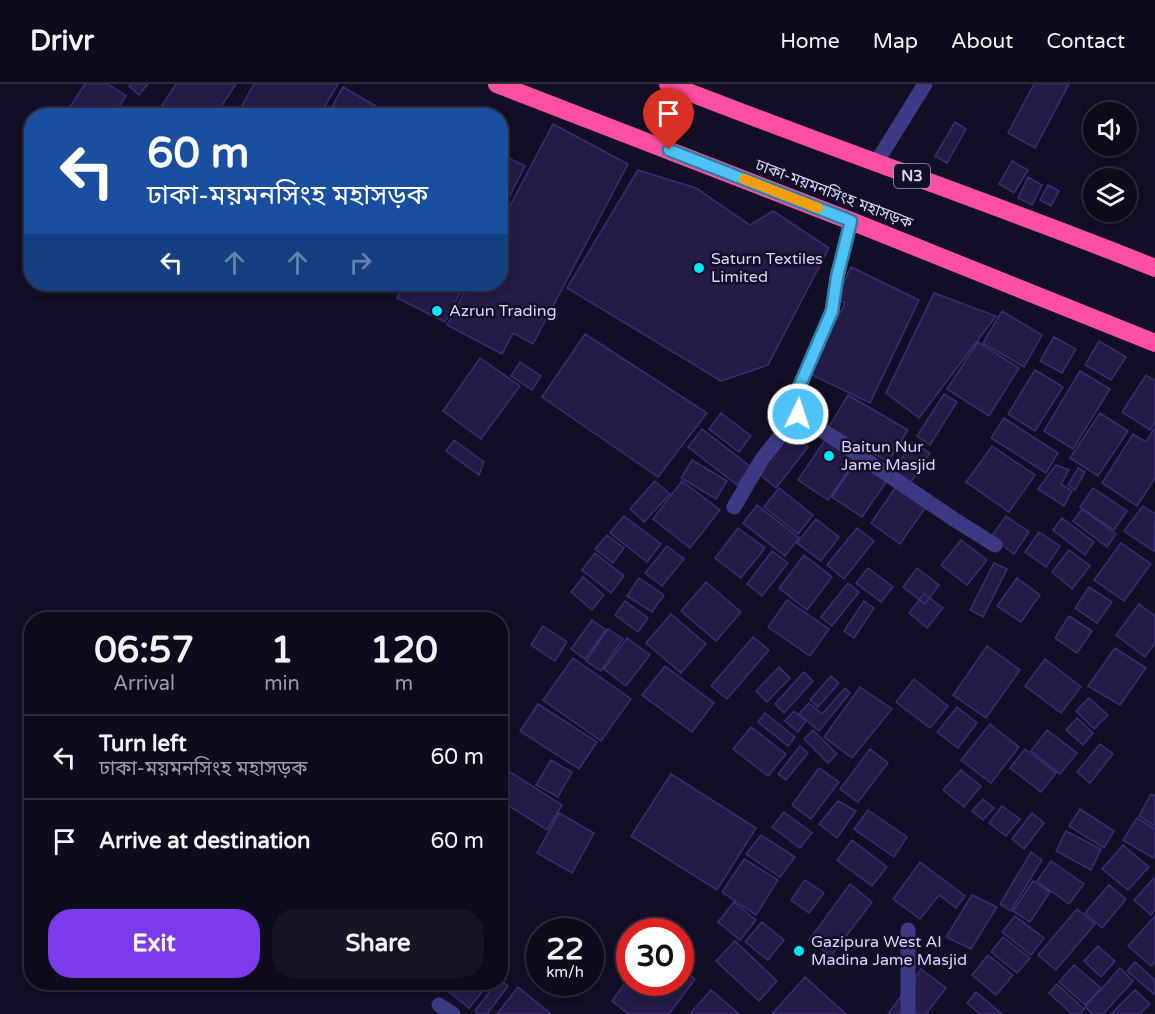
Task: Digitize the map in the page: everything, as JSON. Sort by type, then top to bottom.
[{"type":"highway","name":"ঢাকা-ময়মনসিংহ মহাসড়ক","points":[[497,84],[851,221],[1155,343]]},
{"type":"highway","name":"N3","points":[[668,84],[1066,232],[1155,268]]},
{"type":"street","points":[[876,163],[925,84]]},
{"type":"street","points":[[734,507],[762,459],[798,414],[797,392],[832,311],[837,277],[851,221]]},
{"type":"street","points":[[798,414],[954,520],[995,545]]},
{"type":"street","points":[[908,930],[908,1014]]},
{"type":"street","points":[[439,1005],[453,1014]]},
{"type":"building","points":[[85,84],[108,84],[126,96],[118,108],[69,108]]},
{"type":"building","points":[[130,84],[148,84],[139,95],[129,86]]},
{"type":"building","points":[[176,84],[236,84],[220,108],[160,108]]},
{"type":"building","points":[[254,84],[338,84],[324,108],[240,108]]},
{"type":"building","points":[[1034,84],[1069,84],[1035,148],[1008,133]]},
{"type":"building","points":[[343,87],[379,108],[331,108]]},
{"type":"building","points":[[955,122],[966,129],[947,163],[935,156]]},
{"type":"building","points":[[553,124],[628,164],[533,344],[513,333],[502,354],[447,325],[465,291],[508,291],[508,210]]},
{"type":"building","points":[[508,158],[525,166],[508,199]]},
{"type":"building","points":[[1012,161],[1028,170],[1014,193],[999,184]]},
{"type":"building","name":"Saturn Textiles Limited","points":[[638,170],[696,188],[750,225],[773,211],[829,248],[768,365],[721,381],[567,288]]},
{"type":"building","points":[[1028,177],[1042,185],[1032,205],[1018,198]]},
{"type":"building","points":[[1048,185],[1059,191],[1051,206],[1040,200]]},
{"type":"building","points":[[851,267],[919,300],[870,403],[810,374],[845,303],[836,299]]},
{"type":"building","name":"Azrun Trading","points":[[400,291],[461,291],[445,322],[397,298]]},
{"type":"building","points":[[934,293],[996,316],[919,418],[886,393]]},
{"type":"building","points":[[1002,311],[1042,335],[1024,367],[983,343]]},
{"type":"building","points":[[585,334],[707,413],[658,477],[542,397]]},
{"type":"building","points":[[1054,337],[1076,349],[1062,373],[1040,361]]},
{"type":"building","points":[[1099,341],[1126,357],[1111,380],[1085,365]]},
{"type":"building","points":[[978,342],[1019,368],[989,416],[947,389]]},
{"type":"building","points":[[480,358],[520,386],[481,439],[443,411]]},
{"type":"building","points":[[520,362],[541,376],[532,390],[511,376]]},
{"type":"building","points":[[1035,370],[1063,387],[1035,431],[1008,414]]},
{"type":"building","points":[[1080,371],[1110,389],[1073,449],[1044,431]]},
{"type":"building","points":[[1146,375],[1155,381],[1155,422],[1150,430],[1122,412]]},
{"type":"building","points":[[944,394],[957,402],[930,445],[917,436]]},
{"type":"building","points":[[848,395],[908,430],[888,462],[829,427]]},
{"type":"building","points":[[721,413],[751,436],[739,452],[709,429]]},
{"type":"building","points":[[1100,413],[1128,431],[1098,476],[1070,458]]},
{"type":"building","points":[[1004,418],[1058,453],[1046,473],[991,438]]},
{"type":"building","points":[[1155,427],[1155,478],[1137,506],[1102,483],[1133,434],[1146,442]]},
{"type":"building","points":[[702,429],[751,467],[737,485],[688,447]]},
{"type":"building","points":[[789,431],[808,447],[776,488],[757,472]]},
{"type":"building","points":[[454,440],[484,462],[479,475],[446,451]]},
{"type":"building","points":[[825,440],[855,461],[828,500],[798,480]]},
{"type":"building","points":[[912,442],[930,453],[910,483],[893,472]]},
{"type":"building","points":[[992,446],[1035,475],[1009,512],[966,482]]},
{"type":"building","points":[[859,457],[889,478],[862,517],[832,497]]},
{"type":"building","points":[[692,460],[727,481],[716,499],[681,478]]},
{"type":"building","points":[[1056,465],[1069,470],[1061,484],[1072,491],[1064,506],[1038,489]]},
{"type":"building","points":[[1078,468],[1085,472],[1075,490],[1068,485]]},
{"type":"building","points":[[655,481],[670,494],[644,522],[630,509]]},
{"type":"building","points":[[682,481],[720,510],[690,548],[653,519]]},
{"type":"building","points":[[898,484],[928,504],[900,544],[871,523]]},
{"type":"building","points":[[779,488],[813,515],[798,534],[764,507]]},
{"type":"building","points":[[1093,488],[1127,511],[1114,530],[1080,507]]},
{"type":"building","points":[[757,505],[799,538],[785,556],[743,523]]},
{"type":"building","points":[[1143,506],[1155,514],[1154,551],[1124,531]]},
{"type":"building","points":[[1082,509],[1116,534],[1107,547],[1073,521]]},
{"type":"building","points":[[624,516],[661,544],[647,562],[610,533]]},
{"type":"building","points":[[1006,516],[1029,532],[1014,554],[991,537]]},
{"type":"building","points":[[1062,518],[1094,542],[1085,555],[1053,530]]},
{"type":"building","points":[[816,519],[839,537],[821,561],[797,543]]},
{"type":"building","points":[[738,528],[765,548],[741,578],[715,558]]},
{"type":"building","points":[[857,528],[874,541],[844,579],[827,565]]},
{"type":"building","points":[[1039,532],[1060,546],[1046,567],[1025,552]]},
{"type":"building","points":[[607,535],[624,548],[613,563],[595,549]]},
{"type":"building","points":[[961,540],[987,560],[967,585],[941,565]]},
{"type":"building","points":[[1121,543],[1151,564],[1124,601],[1094,580]]},
{"type":"building","points":[[667,546],[684,559],[662,586],[645,573]]},
{"type":"building","points":[[1069,550],[1090,566],[1072,589],[1052,572]]},
{"type":"building","points":[[772,551],[788,563],[762,596],[747,584]]},
{"type":"building","points":[[595,553],[624,576],[611,593],[582,570]]},
{"type":"building","points":[[804,555],[832,577],[807,610],[779,588]]},
{"type":"building","points":[[994,563],[1007,569],[983,617],[970,610]]},
{"type":"building","points":[[868,568],[893,587],[881,602],[856,583]]},
{"type":"building","points":[[917,568],[939,585],[925,604],[903,587]]},
{"type":"building","points":[[583,577],[604,595],[592,610],[571,592]]},
{"type":"building","points":[[639,578],[664,595],[652,612],[627,596]]},
{"type":"building","points":[[1017,578],[1040,595],[1021,622],[997,606]]},
{"type":"building","points":[[706,582],[741,612],[716,641],[681,611]]},
{"type":"building","points":[[848,583],[859,592],[832,626],[821,617]]},
{"type":"building","points":[[1089,587],[1112,602],[1097,623],[1075,608]]},
{"type":"building","points":[[924,594],[943,608],[927,628],[909,613]]},
{"type":"building","points":[[787,600],[829,629],[810,656],[768,627]]},
{"type":"building","points":[[625,601],[648,618],[638,632],[615,615]]},
{"type":"building","points":[[864,601],[874,608],[854,638],[844,631]]},
{"type":"building","points":[[1139,604],[1155,616],[1155,643],[1145,657],[1116,635]]},
{"type":"building","points":[[671,614],[706,644],[681,673],[646,643]]},
{"type":"building","points":[[1069,616],[1092,631],[1077,653],[1055,638]]},
{"type":"building","points":[[592,620],[606,630],[585,659],[571,649]]},
{"type":"building","points":[[543,626],[567,642],[555,661],[531,645]]},
{"type":"building","points":[[608,629],[623,639],[601,671],[586,661]]},
{"type":"building","points":[[753,637],[769,650],[727,699],[711,686]]},
{"type":"building","points":[[627,638],[650,655],[626,686],[604,669]]},
{"type":"building","points":[[987,646],[1020,670],[986,718],[953,695]]},
{"type":"building","points":[[1115,648],[1146,668],[1120,705],[1088,686]]},
{"type":"building","points":[[573,658],[631,699],[601,741],[543,700]]},
{"type":"building","points":[[1045,659],[1081,687],[1061,713],[1025,686]]},
{"type":"building","points":[[665,666],[714,703],[692,732],[642,695]]},
{"type":"building","points":[[779,667],[790,678],[767,702],[756,691]]},
{"type":"building","points":[[804,672],[813,681],[784,713],[775,704]]},
{"type":"building","points":[[831,676],[839,683],[818,707],[810,700]]},
{"type":"building","points":[[914,679],[948,706],[930,728],[896,702]]},
{"type":"building","points":[[860,687],[892,709],[852,758],[824,737]]},
{"type":"building","points":[[845,688],[850,693],[819,731],[799,714],[809,703],[822,714]]},
{"type":"building","points":[[1089,698],[1108,715],[1094,729],[1076,711]]},
{"type":"building","points":[[538,704],[597,742],[579,769],[520,731]]},
{"type":"building","points":[[957,707],[977,723],[958,748],[937,732]]},
{"type":"building","points":[[794,711],[806,721],[798,732],[785,721]]},
{"type":"building","points":[[765,713],[795,737],[788,746],[758,722]]},
{"type":"building","points":[[1077,718],[1093,733],[1083,745],[1066,730]]},
{"type":"building","points":[[990,724],[1019,747],[991,783],[961,760]]},
{"type":"building","points":[[751,727],[786,754],[768,776],[733,749]]},
{"type":"building","points":[[813,730],[837,754],[828,763],[804,739]]},
{"type":"building","points":[[1047,730],[1077,753],[1060,774],[1031,751]]},
{"type":"building","points":[[1100,744],[1113,754],[1090,783],[1077,772]]},
{"type":"building","points":[[800,746],[808,753],[786,780],[778,774]]},
{"type":"building","points":[[870,749],[888,763],[858,802],[840,789]]},
{"type":"building","points":[[1025,749],[1056,773],[1041,792],[1010,768]]},
{"type":"building","points":[[551,760],[572,772],[558,797],[536,785]]},
{"type":"building","points":[[819,768],[839,782],[811,819],[792,805]]},
{"type":"building","points":[[961,770],[981,786],[964,807],[943,790]]},
{"type":"building","points":[[508,771],[562,805],[547,830],[508,805]]},
{"type":"building","points":[[671,774],[756,828],[717,890],[631,836]]},
{"type":"building","points":[[1151,794],[1155,796],[1155,826],[1139,816]]},
{"type":"building","points":[[983,799],[994,808],[983,820],[972,811]]},
{"type":"building","points":[[838,801],[856,811],[837,838],[819,824]]},
{"type":"building","points":[[1002,806],[1020,819],[1006,836],[989,823]]},
{"type":"building","points":[[1080,809],[1114,831],[1104,848],[1069,826]]},
{"type":"building","points":[[868,810],[907,837],[894,857],[854,829]]},
{"type":"building","points":[[784,812],[812,833],[800,848],[772,827]]},
{"type":"building","points":[[559,813],[594,833],[572,873],[537,853]]},
{"type":"building","points":[[1032,813],[1044,823],[1024,849],[1012,839]]},
{"type":"building","points":[[1137,818],[1155,829],[1153,858],[1123,840]]},
{"type":"building","points":[[1066,831],[1101,849],[1091,870],[1056,851]]},
{"type":"building","points":[[761,835],[795,857],[780,877],[746,854]]},
{"type":"building","points":[[852,840],[887,867],[872,886],[837,860]]},
{"type":"building","points":[[1123,845],[1149,867],[1128,890],[1102,869]]},
{"type":"building","points":[[1031,852],[1042,860],[1011,911],[1000,904]]},
{"type":"building","points":[[744,859],[778,880],[756,915],[722,892]]},
{"type":"building","points":[[1051,861],[1084,884],[1069,904],[1037,881]]},
{"type":"building","points":[[920,862],[965,896],[956,908],[939,895],[920,919],[893,899]]},
{"type":"building","points":[[1155,877],[1155,910],[1151,915],[1134,900]]},
{"type":"building","points":[[805,880],[824,893],[809,913],[791,900]]},
{"type":"building","points":[[1033,881],[1050,892],[1030,922],[1013,911]]},
{"type":"building","points":[[850,884],[872,902],[831,956],[809,940]]},
{"type":"building","points":[[1109,885],[1126,899],[1102,928],[1085,913]]},
{"type":"building","points":[[972,895],[997,907],[971,949],[946,937]]},
{"type":"building","points":[[734,902],[756,920],[740,940],[718,922]]},
{"type":"building","points":[[1077,909],[1095,924],[1056,970],[1038,955]]},
{"type":"building","points":[[1015,916],[1044,938],[1031,955],[1002,932]]},
{"type":"building","points":[[1155,916],[1155,961],[1151,966],[1128,946]]},
{"type":"building","points":[[762,922],[784,940],[768,960],[745,942]]},
{"type":"building","points":[[1003,937],[1030,958],[1017,973],[991,952]]},
{"type":"building","points":[[735,941],[777,981],[759,1001],[716,961]]},
{"type":"building","points":[[1098,946],[1115,961],[1101,977],[1084,961]]},
{"type":"building","points":[[988,955],[1013,975],[996,995],[972,975]]},
{"type":"building","points":[[1135,962],[1155,980],[1155,995],[1127,971]]},
{"type":"building","points":[[1074,965],[1101,988],[1085,1005],[1059,982]]},
{"type":"building","points":[[1120,968],[1133,981],[1103,1014],[1093,1014],[1085,1007]]},
{"type":"building","points":[[921,969],[946,988],[926,1014],[888,1014]]},
{"type":"building","points":[[805,977],[846,1014],[772,1014]]},
{"type":"building","points":[[1057,984],[1084,1009],[1080,1014],[1072,1014],[1049,993]]},
{"type":"building","points":[[518,987],[526,996],[551,1014],[497,1014]]},
{"type":"building","points":[[451,990],[484,990],[469,1008],[449,992]]},
{"type":"building","points":[[491,990],[505,990],[487,1014],[479,1014],[475,1011]]},
{"type":"building","points":[[711,990],[739,1014],[690,1014]]},
{"type":"building","points":[[1135,990],[1150,1004],[1140,1014],[1111,1014]]},
{"type":"building","points":[[976,992],[1002,1014],[980,1014],[967,1003]]},
{"type":"building","points":[[616,995],[682,996],[669,1014],[629,1014],[612,1001]]},
{"type":"slow traffic","points":[[744,179],[818,208]]},
{"type":"place","name":"Saturn Textiles Limited","points":[[699,268]]},
{"type":"place","name":"Azrun Trading","points":[[437,311]]},
{"type":"place","name":"Baitun Nur Jame Masjid","points":[[829,456]]},
{"type":"place","name":"Gazipura West Al Madina Jame Masjid","points":[[799,951]]},
{"type":"route","points":[[669,150],[851,221],[837,277],[832,311],[797,392],[798,414]]}]
